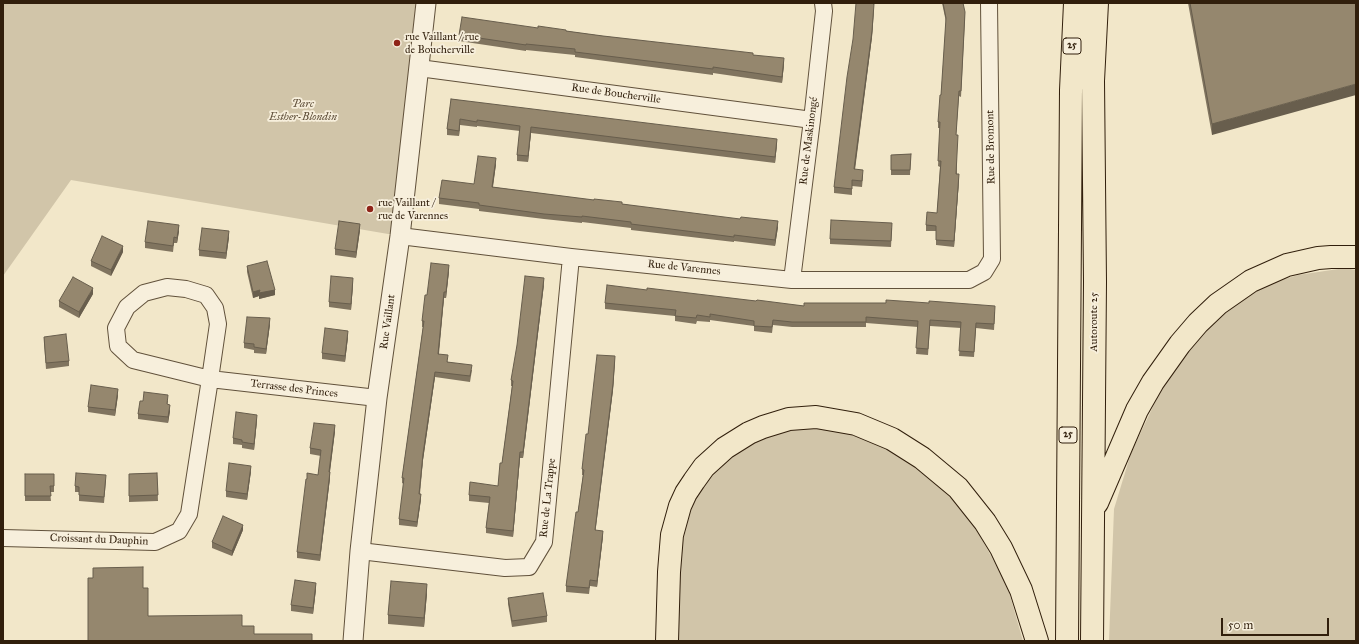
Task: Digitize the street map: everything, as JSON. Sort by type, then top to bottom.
[{"type":"highway","points":[[1067,3],[1071,90]]},
{"type":"highway","name":"25","points":[[1067,641],[1071,90],[1075,3]]},
{"type":"highway","name":"Autoroute 25","points":[[1092,641],[1095,290],[1093,74],[1097,3]]},
{"type":"highway","points":[[1093,512],[1131,424],[1145,396],[1170,356],[1198,322],[1235,291],[1251,281],[1274,270],[1312,259],[1356,257]]},
{"type":"highway","points":[[667,641],[669,572],[672,535],[680,506],[686,493],[704,467],[725,448],[749,433],[763,427],[803,417],[816,417],[856,424],[892,439],[922,458],[958,488],[985,522],[1004,554],[1021,590],[1037,641]]},
{"type":"street","name":"Rue Vaillant","points":[[353,641],[360,551],[377,398],[400,236],[426,3]]},
{"type":"street","name":"Rue de Maskinongé","points":[[792,280],[812,120],[824,11],[823,3]]},
{"type":"street","name":"Rue de Bromont","points":[[969,280],[984,272],[992,259],[989,3]]},
{"type":"street","name":"Rue de Boucherville","points":[[419,68],[812,120]]},
{"type":"street","name":"Rue de Varennes","points":[[400,236],[571,257],[792,280],[969,280]]},
{"type":"street","name":"Rue de La Trappe","points":[[360,551],[505,568],[529,567],[544,542],[571,257]]},
{"type":"street","name":"Terrasse des Princes","points":[[210,379],[218,324],[214,308],[206,295],[186,289],[167,287],[144,293],[127,307],[116,328],[118,346],[132,360],[210,379],[377,398]]},
{"type":"street","name":"Croissant du Dauphin","points":[[3,538],[155,542],[179,531],[189,514],[210,379]]},
{"type":"green space","name":"Parc Esther-Blondin","points":[[3,3],[426,3],[400,236],[71,180],[3,276]]},
{"type":"green space","points":[[1345,268],[1356,270],[1356,641],[1109,641],[1114,509],[1131,453],[1159,394],[1193,343],[1231,308],[1268,284],[1298,275]]},
{"type":"green space","points":[[795,426],[832,427],[878,440],[914,461],[969,516],[1007,585],[1023,641],[677,641],[682,544],[692,506],[704,483],[727,458],[748,441]]},
{"type":"building","points":[[856,3],[874,4],[872,31],[854,169],[863,170],[862,181],[852,180],[852,189],[834,187],[853,39]]},
{"type":"building","points":[[943,3],[963,3],[965,12],[961,91],[959,91],[956,135],[958,135],[956,174],[959,174],[954,241],[936,240],[936,226],[926,225],[927,212],[937,213],[941,161],[938,161],[940,122],[938,122],[946,18]]},
{"type":"building","points":[[1190,3],[1356,3],[1356,84],[1212,124]]},
{"type":"building","points":[[462,17],[538,28],[538,26],[603,36],[753,53],[753,55],[784,58],[782,77],[713,67],[713,69],[575,52],[575,49],[526,45],[459,35]]},
{"type":"building","points":[[451,99],[777,139],[775,157],[531,127],[528,156],[517,155],[520,126],[460,119],[459,131],[447,129]]},
{"type":"building","points":[[911,154],[910,170],[891,170],[891,155]]},
{"type":"building","points":[[478,156],[496,158],[492,187],[594,200],[622,202],[622,204],[740,219],[741,217],[778,221],[775,240],[734,235],[734,237],[631,224],[631,222],[582,216],[544,214],[439,198],[442,180],[474,184]]},
{"type":"building","points":[[831,220],[892,223],[891,241],[830,239]]},
{"type":"building","points":[[148,221],[179,225],[177,238],[174,237],[173,246],[145,242]]},
{"type":"building","points":[[339,221],[360,224],[356,252],[335,249]]},
{"type":"building","points":[[202,228],[229,231],[226,253],[199,250]]},
{"type":"building","points":[[102,236],[123,246],[111,270],[91,261]]},
{"type":"building","points":[[267,261],[275,290],[259,293],[260,290],[253,292],[247,266]]},
{"type":"building","points":[[431,263],[449,265],[446,292],[444,292],[438,354],[448,355],[447,362],[472,365],[470,376],[435,372],[423,454],[419,494],[421,494],[417,522],[399,519],[404,478],[402,478],[424,321],[422,321],[425,295],[427,295]]},
{"type":"building","points":[[331,276],[353,278],[351,304],[329,302]]},
{"type":"building","points":[[525,276],[544,278],[523,452],[520,452],[513,531],[486,528],[490,497],[469,495],[470,482],[498,486],[500,463],[502,463],[513,381],[511,380],[517,345]]},
{"type":"building","points":[[73,277],[93,288],[79,312],[59,301]]},
{"type":"building","points":[[607,285],[647,290],[647,288],[804,306],[804,303],[886,303],[886,300],[929,303],[929,301],[995,306],[994,324],[976,323],[974,352],[959,351],[961,322],[930,320],[928,349],[916,348],[918,321],[866,317],[866,322],[792,322],[773,320],[772,327],[754,326],[754,321],[710,314],[710,317],[697,315],[696,318],[675,316],[676,310],[605,303]]},
{"type":"building","points":[[247,317],[270,318],[266,349],[254,347],[254,344],[244,343]]},
{"type":"building","points":[[325,328],[348,331],[345,356],[322,353]]},
{"type":"building","points":[[66,334],[69,361],[46,363],[44,337]]},
{"type":"building","points":[[597,355],[615,356],[613,384],[595,530],[603,531],[597,581],[590,580],[589,588],[566,586],[576,512],[578,512],[584,470],[582,469],[586,434],[588,434]]},
{"type":"building","points":[[91,385],[118,389],[115,410],[88,407]]},
{"type":"building","points":[[144,392],[168,395],[167,404],[170,405],[168,417],[138,414],[140,401],[143,401]]},
{"type":"building","points":[[236,412],[257,415],[254,444],[242,442],[242,440],[233,438]]},
{"type":"building","points":[[314,423],[335,425],[320,555],[297,552],[307,473],[318,475],[321,450],[310,448]]},
{"type":"building","points":[[229,463],[251,466],[247,494],[226,491]]},
{"type":"building","points":[[76,473],[106,475],[104,497],[79,495],[79,487],[75,486]]},
{"type":"building","points":[[157,473],[158,495],[129,496],[129,474]]},
{"type":"building","points":[[25,474],[54,474],[54,486],[50,486],[51,496],[25,496]]},
{"type":"building","points":[[223,516],[243,525],[232,551],[212,542]]},
{"type":"building","points":[[143,567],[143,588],[148,588],[148,616],[242,615],[242,626],[254,626],[254,634],[312,634],[312,641],[88,641],[88,578],[93,578],[93,568]]},
{"type":"building","points":[[295,580],[316,583],[313,608],[291,605]]},
{"type":"building","points":[[391,581],[427,584],[424,618],[388,615]]},
{"type":"building","points":[[543,593],[547,616],[512,621],[508,598]]},
{"type":"place","name":"rue Vaillant / rue de Boucherville","points":[[397,43]]},
{"type":"place","name":"rue Vaillant / rue de Varennes","points":[[370,209]]}]
